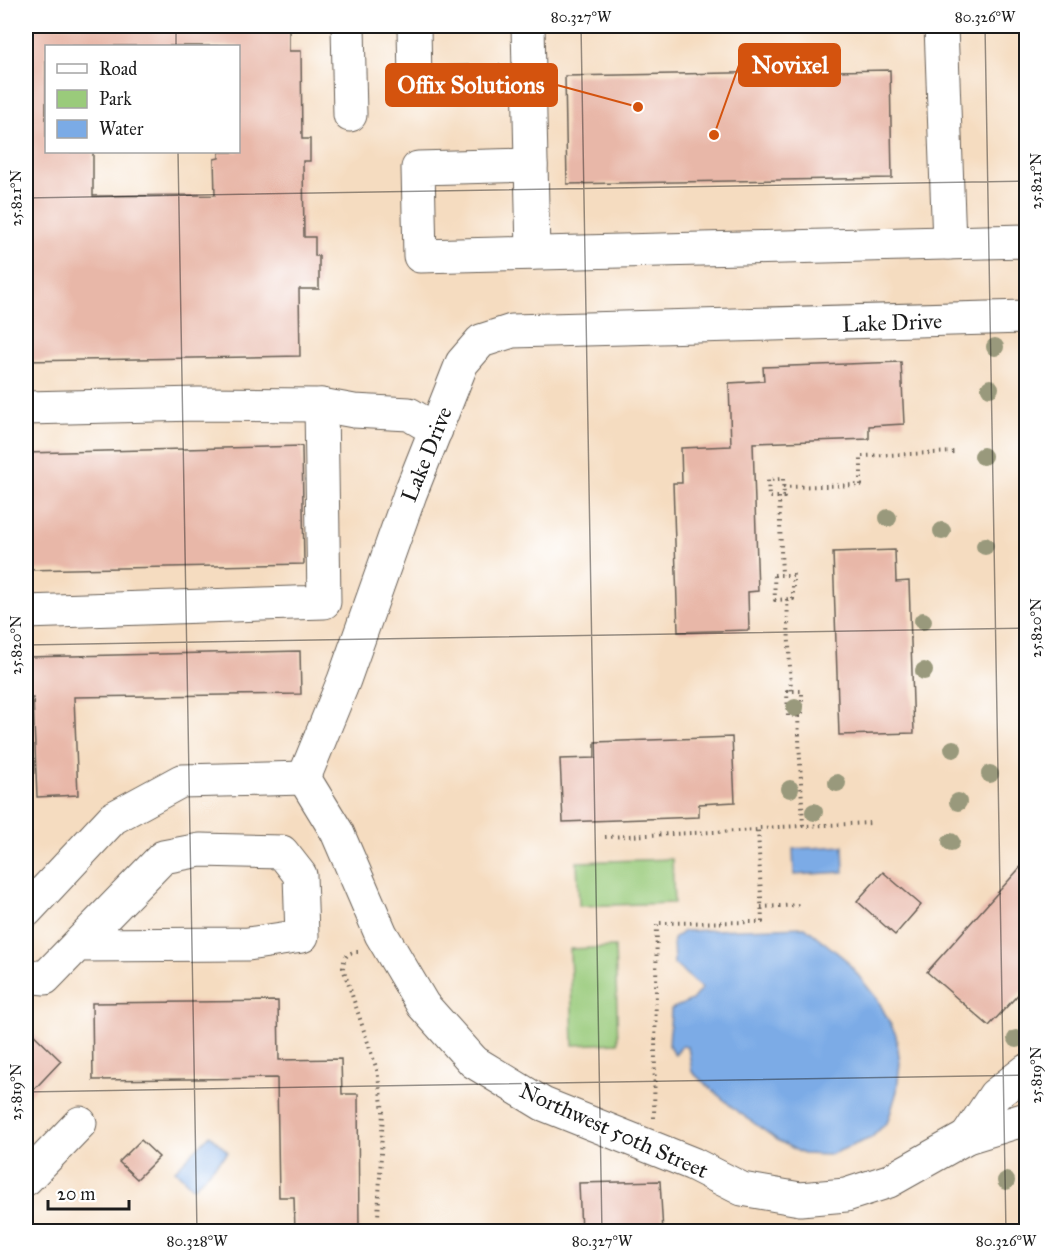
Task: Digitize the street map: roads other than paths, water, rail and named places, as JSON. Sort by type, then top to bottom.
[{"type":"street","points":[[348,26],[350,115]]},
{"type":"street","points":[[414,26],[415,83],[529,81]]},
{"type":"street","points":[[528,26],[533,253]]},
{"type":"street","points":[[941,26],[949,243]]},
{"type":"street","points":[[531,165],[418,168],[420,256],[1026,241]]},
{"type":"street","name":"Lake Drive","points":[[304,778],[344,680],[410,494],[462,363],[481,341],[512,331],[1026,317]]},
{"type":"street","points":[[26,408],[198,404],[321,405],[354,411],[409,414],[436,430]]},
{"type":"street","points":[[26,612],[324,602],[321,405]]},
{"type":"street","points":[[26,911],[113,818],[181,781],[304,778]]},
{"type":"street","name":"Northwest 50th Street","points":[[304,778],[337,832],[381,934],[423,1005],[474,1062],[543,1104],[653,1148],[742,1189],[800,1199],[846,1195],[889,1181],[967,1137],[1026,1119]]},
{"type":"street","points":[[26,976],[45,978],[77,945],[163,857],[200,850],[282,852],[300,875],[302,936],[248,944],[77,945]]},
{"type":"street","name":"Northwest 50th Street","points":[[967,1137],[995,1095],[1026,1071]]},
{"type":"street","points":[[26,1179],[80,1124]]},
{"type":"water","points":[[843,846],[844,872],[794,875],[793,849]]},
{"type":"water","points":[[805,927],[845,959],[878,1000],[896,1035],[900,1063],[897,1091],[888,1121],[871,1138],[829,1155],[803,1154],[779,1141],[733,1108],[692,1072],[688,1047],[682,1046],[675,1055],[669,1046],[671,1009],[692,1000],[702,988],[674,964],[673,939],[684,931]]},
{"type":"water","points":[[210,1135],[228,1152],[193,1188],[175,1170]]},
{"type":"place","name":"Offix Solutions","points":[[638,107]]},
{"type":"place","name":"Novixel","points":[[714,135]]}]
